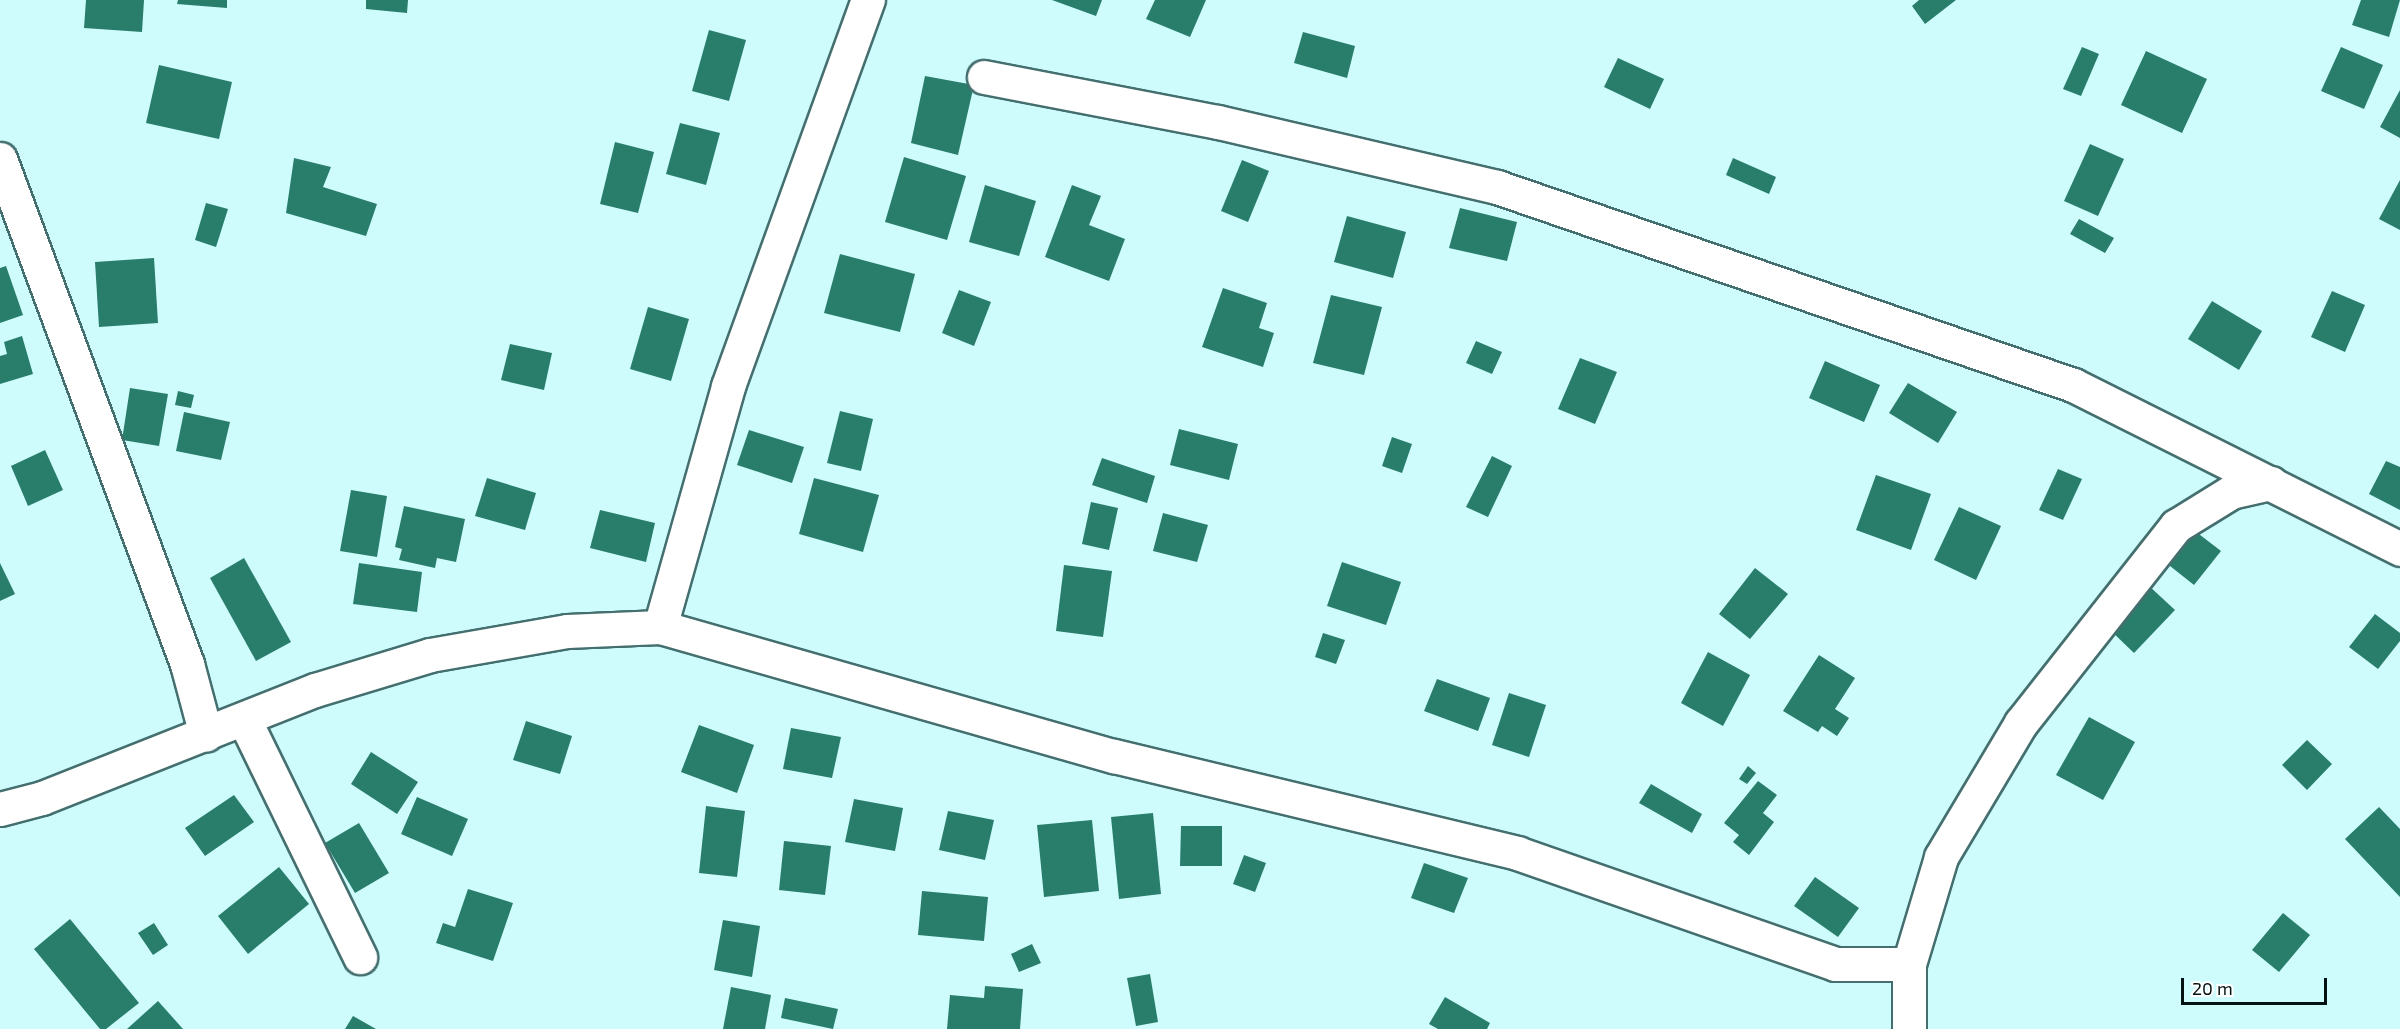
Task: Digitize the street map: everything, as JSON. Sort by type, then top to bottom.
[{"type":"street","points":[[660,627],[728,386],[868,0]]},
{"type":"street","points":[[984,78],[1218,122],[1497,187],[2073,386],[2400,549]]},
{"type":"street","points":[[0,159],[188,664],[206,735]]},
{"type":"street","points":[[1909,1029],[1909,964],[1941,857],[2028,714],[2176,526],[2231,492],[2271,483]]},
{"type":"street","points":[[0,809],[42,798],[315,690],[430,655],[567,631],[660,627],[1114,756],[1517,853],[1835,964],[1909,964]]},
{"type":"street","points":[[244,719],[360,957]]},
{"type":"building","points":[[86,0],[144,0],[142,32],[84,28]]},
{"type":"building","points":[[178,0],[227,0],[227,8],[177,4]]},
{"type":"building","points":[[366,0],[408,0],[407,13],[366,9]]},
{"type":"building","points":[[1052,0],[1102,0],[1096,16]]},
{"type":"building","points":[[1155,0],[1206,0],[1190,37],[1146,19]]},
{"type":"building","points":[[1919,0],[1956,0],[1925,24],[1912,6]]},
{"type":"building","points":[[2361,0],[2400,0],[2389,37],[2352,25]]},
{"type":"building","points":[[709,30],[746,40],[729,101],[692,91]]},
{"type":"building","points":[[1303,32],[1355,46],[1347,78],[1294,63]]},
{"type":"building","points":[[2082,47],[2099,54],[2081,96],[2063,89]]},
{"type":"building","points":[[2341,47],[2383,65],[2364,109],[2321,91]]},
{"type":"building","points":[[2146,51],[2207,79],[2182,133],[2121,105]]},
{"type":"building","points":[[1618,58],[1664,79],[1650,109],[1604,87]]},
{"type":"building","points":[[159,65],[232,82],[219,139],[146,123]]},
{"type":"building","points":[[925,76],[974,85],[958,155],[911,143]]},
{"type":"building","points":[[2400,90],[2400,138],[2380,127]]},
{"type":"building","points":[[680,123],[720,133],[706,185],[666,174]]},
{"type":"building","points":[[615,142],[654,152],[638,213],[600,204]]},
{"type":"building","points":[[2090,144],[2124,159],[2098,216],[2064,201]]},
{"type":"building","points":[[904,157],[966,176],[947,240],[885,222]]},
{"type":"building","points":[[294,158],[331,167],[323,187],[377,204],[366,236],[286,213]]},
{"type":"building","points":[[1733,158],[1776,177],[1769,194],[1726,175]]},
{"type":"building","points":[[1242,160],[1269,171],[1248,222],[1221,211]]},
{"type":"building","points":[[2400,180],[2400,230],[2379,219]]},
{"type":"building","points":[[985,185],[1036,201],[1019,256],[969,242]]},
{"type":"building","points":[[1072,185],[1101,196],[1089,225],[1125,239],[1109,281],[1045,257]]},
{"type":"building","points":[[206,203],[228,209],[216,247],[195,240]]},
{"type":"building","points":[[1460,208],[1517,222],[1507,261],[1449,248]]},
{"type":"building","points":[[1347,216],[1406,232],[1393,278],[1334,262]]},
{"type":"building","points":[[2079,219],[2114,238],[2105,253],[2070,234]]},
{"type":"building","points":[[840,254],[915,274],[900,332],[824,313]]},
{"type":"building","points":[[154,258],[158,323],[99,327],[95,262]]},
{"type":"building","points":[[6,266],[23,315],[0,323],[0,268]]},
{"type":"building","points":[[1223,288],[1267,303],[1259,328],[1274,333],[1263,367],[1202,347]]},
{"type":"building","points":[[959,290],[991,302],[974,346],[942,333]]},
{"type":"building","points":[[2332,291],[2365,305],[2345,352],[2311,337]]},
{"type":"building","points":[[1331,295],[1382,307],[1364,375],[1313,363]]},
{"type":"building","points":[[2212,301],[2262,331],[2239,370],[2188,339]]},
{"type":"building","points":[[648,307],[689,319],[671,381],[630,369]]},
{"type":"building","points":[[22,336],[33,374],[0,384],[0,356],[7,354],[4,342]]},
{"type":"building","points":[[1476,341],[1502,352],[1492,374],[1466,363]]},
{"type":"building","points":[[510,344],[552,353],[544,390],[501,380]]},
{"type":"building","points":[[1580,358],[1617,372],[1595,424],[1558,409]]},
{"type":"building","points":[[1825,361],[1880,385],[1864,422],[1809,398]]},
{"type":"building","points":[[1908,383],[1957,412],[1938,443],[1889,413]]},
{"type":"building","points":[[130,388],[168,394],[159,446],[122,440]]},
{"type":"building","points":[[178,391],[194,395],[191,408],[175,405]]},
{"type":"building","points":[[840,411],[873,419],[861,471],[827,463]]},
{"type":"building","points":[[184,412],[230,422],[221,460],[176,451]]},
{"type":"building","points":[[1179,429],[1238,444],[1229,480],[1170,465]]},
{"type":"building","points":[[749,430],[804,447],[792,483],[737,465]]},
{"type":"building","points":[[1392,437],[1412,444],[1402,473],[1382,466]]},
{"type":"building","points":[[45,450],[63,490],[28,506],[11,466]]},
{"type":"building","points":[[1492,456],[1512,466],[1488,517],[1466,507]]},
{"type":"building","points":[[1102,458],[1155,476],[1147,503],[1092,485]]},
{"type":"building","points":[[2386,461],[2400,467],[2400,510],[2369,494]]},
{"type":"building","points":[[2058,469],[2082,479],[2063,520],[2039,510]]},
{"type":"building","points":[[1876,475],[1931,494],[1911,550],[1856,530]]},
{"type":"building","points":[[487,478],[536,493],[525,530],[475,516]]},
{"type":"building","points":[[814,478],[879,495],[863,552],[799,534]]},
{"type":"building","points":[[351,490],[387,496],[377,557],[340,551]]},
{"type":"building","points":[[1091,502],[1118,508],[1109,550],[1082,544]]},
{"type":"building","points":[[404,506],[465,519],[456,562],[437,558],[435,568],[399,560],[402,549],[395,547]]},
{"type":"building","points":[[1959,507],[2001,526],[1976,580],[1934,560]]},
{"type":"building","points":[[600,510],[655,523],[646,562],[590,548]]},
{"type":"building","points":[[1163,513],[1208,525],[1197,562],[1153,551]]},
{"type":"building","points":[[2191,528],[2221,551],[2194,585],[2165,562]]},
{"type":"building","points":[[244,558],[291,642],[256,661],[210,578]]},
{"type":"building","points":[[1342,562],[1401,582],[1386,625],[1327,606]]},
{"type":"building","points":[[0,563],[15,594],[0,601]]},
{"type":"building","points":[[359,563],[422,572],[417,612],[353,604]]},
{"type":"building","points":[[1064,565],[1112,571],[1103,637],[1056,631]]},
{"type":"building","points":[[1755,568],[1788,594],[1750,639],[1719,614]]},
{"type":"building","points":[[2148,585],[2175,610],[2134,653],[2107,627]]},
{"type":"building","points":[[2375,614],[2400,633],[2400,641],[2378,669],[2349,647]]},
{"type":"building","points":[[1323,633],[1345,640],[1336,664],[1315,657]]},
{"type":"building","points":[[1708,652],[1750,675],[1723,726],[1681,703]]},
{"type":"building","points":[[1819,655],[1855,678],[1835,709],[1849,718],[1837,736],[1822,726],[1818,732],[1783,711]]},
{"type":"building","points":[[1437,679],[1490,698],[1478,731],[1424,711]]},
{"type":"building","points":[[1509,693],[1546,705],[1529,757],[1492,745]]},
{"type":"building","points":[[2089,717],[2135,742],[2103,800],[2056,775]]},
{"type":"building","points":[[526,721],[572,736],[560,774],[513,760]]},
{"type":"building","points":[[699,725],[754,745],[737,793],[681,772]]},
{"type":"building","points":[[791,728],[841,737],[832,778],[783,769]]},
{"type":"building","points":[[2307,740],[2332,764],[2307,790],[2282,765]]},
{"type":"building","points":[[371,752],[418,782],[397,814],[351,784]]},
{"type":"building","points":[[1748,766],[1756,773],[1747,784],[1739,779]]},
{"type":"building","points":[[1758,781],[1777,795],[1763,813],[1774,822],[1749,855],[1733,842],[1739,835],[1724,823]]},
{"type":"building","points":[[1651,784],[1702,814],[1692,833],[1639,803]]},
{"type":"building","points":[[234,795],[254,822],[205,856],[185,828]]},
{"type":"building","points":[[417,797],[468,819],[452,856],[401,834]]},
{"type":"building","points":[[854,799],[903,808],[895,851],[845,842]]},
{"type":"building","points":[[706,806],[745,811],[737,877],[699,873]]},
{"type":"building","points":[[2379,807],[2400,829],[2400,897],[2345,839]]},
{"type":"building","points":[[948,811],[994,820],[985,860],[939,850]]},
{"type":"building","points":[[1153,813],[1161,894],[1119,899],[1111,817]]},
{"type":"building","points":[[1092,820],[1099,891],[1044,897],[1037,825]]},
{"type":"building","points":[[359,823],[389,873],[355,893],[325,843]]},
{"type":"building","points":[[1181,826],[1222,826],[1222,866],[1180,866]]},
{"type":"building","points":[[784,841],[831,846],[825,895],[779,890]]},
{"type":"building","points":[[1244,855],[1266,863],[1255,892],[1233,884]]},
{"type":"building","points":[[1424,863],[1468,878],[1454,913],[1411,898]]},
{"type":"building","points":[[279,867],[309,904],[248,954],[218,916]]},
{"type":"building","points":[[1815,877],[1859,908],[1838,937],[1794,906]]},
{"type":"building","points":[[468,889],[513,903],[493,961],[436,943],[443,923],[455,927]]},
{"type":"building","points":[[922,891],[988,897],[984,941],[918,935]]},
{"type":"building","points":[[2283,913],[2310,935],[2279,972],[2252,950]]},
{"type":"building","points":[[70,919],[139,1003],[106,1029],[100,1029],[34,949]]},
{"type":"building","points":[[723,920],[760,926],[752,977],[714,970]]},
{"type":"building","points":[[154,923],[168,945],[153,955],[138,933]]},
{"type":"building","points":[[1032,944],[1041,963],[1019,972],[1011,954]]},
{"type":"building","points":[[1150,974],[1158,1022],[1136,1026],[1127,978]]},
{"type":"building","points":[[985,986],[1023,989],[1020,1029],[947,1029],[950,995],[984,998]]},
{"type":"building","points":[[731,987],[771,995],[765,1029],[723,1029]]},
{"type":"building","points":[[1445,997],[1490,1023],[1487,1029],[1438,1029],[1429,1024]]},
{"type":"building","points":[[785,998],[838,1009],[833,1029],[781,1018]]},
{"type":"building","points":[[158,1001],[183,1029],[127,1029]]},
{"type":"building","points":[[353,1016],[376,1029],[345,1029]]}]
